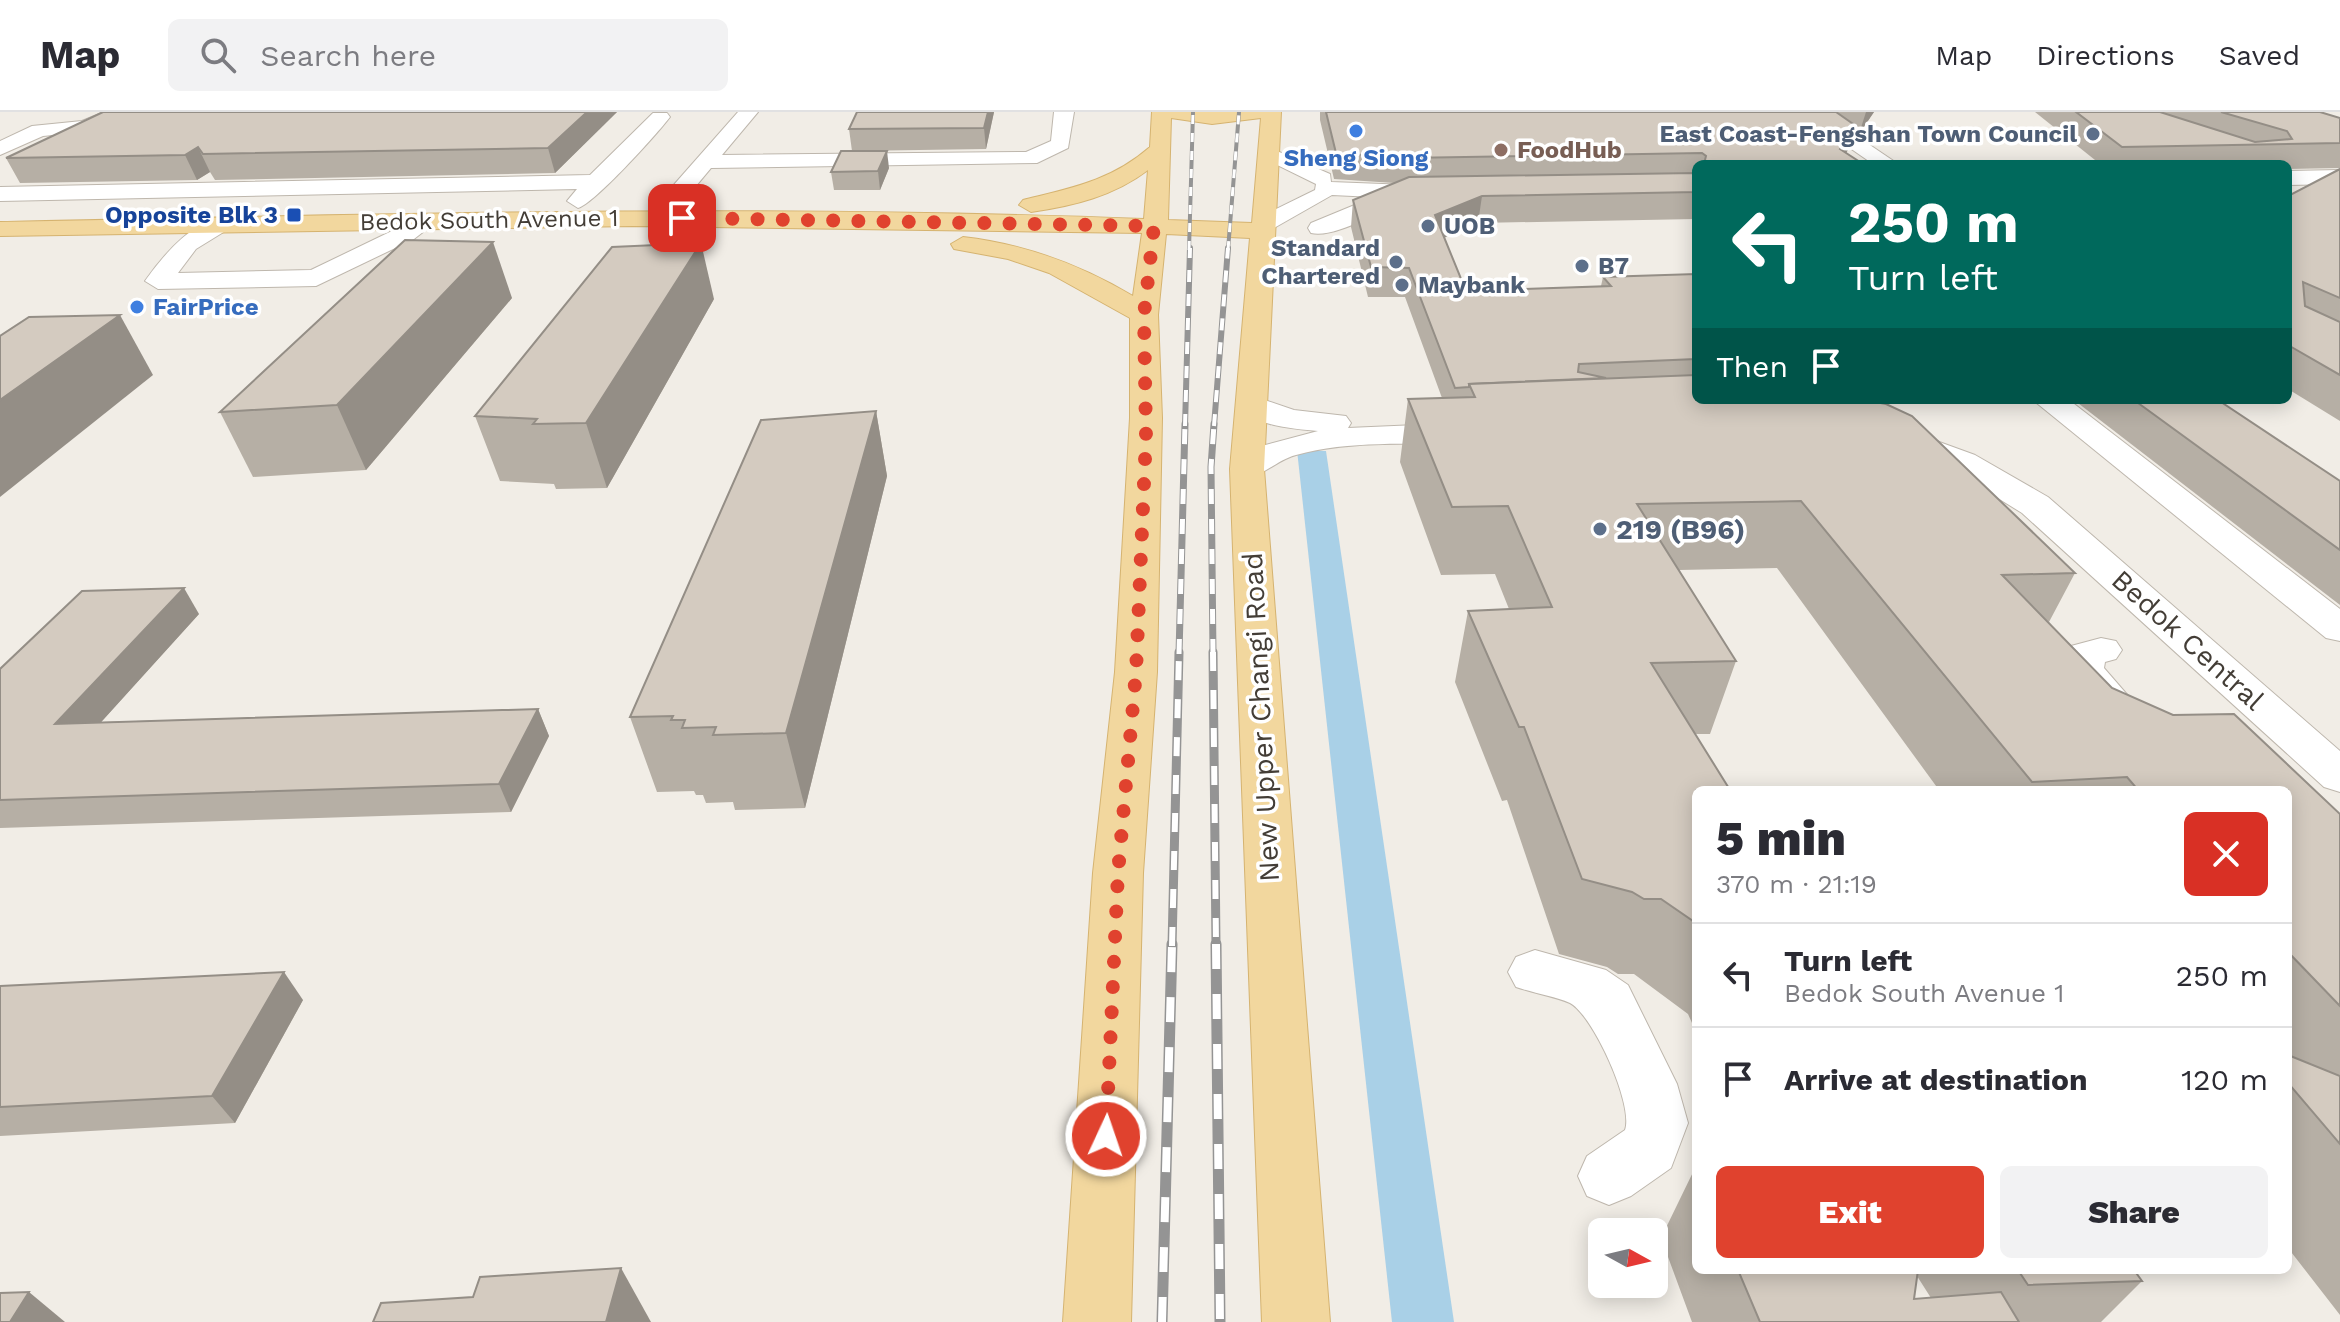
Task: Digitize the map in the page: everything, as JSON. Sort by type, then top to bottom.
[{"type":"main road","points":[[1097,1322],[1118,873],[1136,672],[1146,418],[1144,315],[1162,112]]},
{"type":"main road","points":[[1169,112],[1212,118],[1261,112]]},
{"type":"main road","name":"New Upper Changi Road","points":[[1271,112],[1266,227],[1247,469],[1296,1322]]},
{"type":"main road","points":[[897,220],[1047,203],[1086,195],[1141,169],[1161,148]]},
{"type":"main road","name":"Bedok South Avenue 1","points":[[0,229],[657,218],[1266,227]]},
{"type":"main road","name":"Bedok South Avenue 1","points":[[0,247],[391,240],[826,238],[997,247],[1067,268],[1144,315]]},
{"type":"street","points":[[39,130],[38,126],[67,112]]},
{"type":"street","points":[[4,156],[39,130],[86,127],[120,112]]},
{"type":"street","points":[[657,218],[748,112]]},
{"type":"street","points":[[707,162],[1029,158],[1061,144],[1064,112]]},
{"type":"street","points":[[1808,112],[1881,160]]},
{"type":"street","points":[[559,219],[660,117]]},
{"type":"street","points":[[1270,154],[1323,187],[1401,194],[1463,193]]},
{"type":"street","points":[[2294,176],[2340,177]]},
{"type":"street","points":[[0,194],[598,182]]},
{"type":"street","points":[[1266,227],[1323,187]]},
{"type":"street","points":[[1320,228],[1401,194]]},
{"type":"street","points":[[223,225],[187,244],[158,281],[316,278],[414,227],[415,221]]},
{"type":"street","points":[[2054,404],[2340,629]]},
{"type":"street","points":[[1247,469],[1269,451],[1300,442],[1491,426],[1316,423],[1277,416],[1253,405]]},
{"type":"street","name":"Bedok Central","points":[[1869,427],[1915,437],[1972,459],[2020,488],[2035,505],[2328,765]]},
{"type":"street","points":[[2101,650],[2086,655],[2082,670],[2129,719],[2146,731]]},
{"type":"street","points":[[2254,754],[2328,765]]},
{"type":"street","points":[[1535,972],[1587,986],[1608,1001],[1648,1084],[1658,1123],[1649,1148],[1609,1176]]},
{"type":"water","points":[[1297,450],[1326,451],[1454,1322],[1392,1322]]},
{"type":"building","points":[[103,112],[587,112],[548,148],[203,154],[198,147],[185,155],[6,158]]},
{"type":"building","points":[[857,112],[988,112],[984,128],[849,129]]},
{"type":"building","points":[[1326,112],[1836,112],[1856,126],[1840,149],[1857,160],[1705,160],[1706,156],[1702,153],[1404,158],[1336,153]]},
{"type":"building","points":[[2076,112],[2160,112],[2255,142],[2292,139],[2287,131],[2221,112],[2320,112],[2340,118],[2340,143],[2122,147]]},
{"type":"building","points":[[841,151],[887,151],[878,171],[831,172]]},
{"type":"building","points":[[2340,169],[2340,298],[2303,282],[2305,306],[2340,322],[2340,375],[2292,347],[2292,194]]},
{"type":"building","points":[[1692,173],[1692,192],[1482,196],[1435,215],[1466,291],[1611,286],[1603,277],[1692,274],[1692,359],[1579,364],[1578,372],[1606,378],[1469,384],[1469,387],[1455,388],[1409,268],[1371,267],[1353,200],[1409,177]]},
{"type":"building","points":[[405,240],[493,242],[337,405],[220,412]]},
{"type":"building","points":[[701,243],[586,423],[533,424],[537,419],[475,416],[612,247]]},
{"type":"building","points":[[120,315],[0,400],[0,336],[29,317]]},
{"type":"building","points":[[1692,375],[1692,404],[1886,404],[1912,416],[2075,573],[2002,575],[2112,688],[2173,715],[2234,714],[2340,814],[2340,1006],[2292,956],[2292,786],[2135,786],[2127,777],[2032,782],[1801,501],[1637,504],[1736,661],[1651,663],[1728,786],[1692,786],[1692,920],[1661,899],[1644,899],[1632,892],[1582,879],[1524,727],[1519,727],[1468,611],[1552,607],[1508,506],[1452,507],[1408,399],[1475,397],[1469,384]]},
{"type":"building","points":[[2139,404],[2224,404],[2340,481],[2340,550]]},
{"type":"building","points":[[876,411],[786,733],[713,735],[716,727],[682,728],[685,720],[671,720],[673,716],[630,717],[761,420]]},
{"type":"building","points":[[184,588],[55,724],[538,709],[499,784],[0,800],[0,669],[82,591]]},
{"type":"building","points":[[284,972],[212,1096],[0,1107],[0,986]]},
{"type":"building","points":[[2292,1057],[2340,1076],[2340,1144],[2292,1088]]},
{"type":"building","points":[[621,1268],[606,1322],[373,1322],[381,1303],[473,1297],[480,1277]]},
{"type":"building","points":[[1740,1274],[1917,1274],[1914,1299],[2001,1292],[2019,1322],[1760,1322]]},
{"type":"building","points":[[2021,1274],[2137,1274],[2142,1281],[2028,1285]]},
{"type":"building","points":[[29,1292],[10,1322],[0,1322],[0,1293]]},
{"type":"railway","points":[[1189,250],[1193,112]]},
{"type":"railway","points":[[1228,250],[1239,112]]},
{"type":"railway","points":[[1185,426],[1190,248]]},
{"type":"railway","points":[[1214,426],[1228,248]]},
{"type":"railway","points":[[1179,654],[1185,424]]},
{"type":"railway","points":[[1213,654],[1211,467],[1214,424]]},
{"type":"railway","points":[[1172,946],[1179,652]]},
{"type":"railway","points":[[1213,652],[1216,946]]},
{"type":"railway","points":[[1162,1322],[1172,944]]},
{"type":"railway","points":[[1216,944],[1220,1322]]},
{"type":"place","name":"Sheng Siong","points":[[1356,131]]},
{"type":"place","name":"East Coast-Fengshan Town Council","points":[[2093,134]]},
{"type":"place","name":"FoodHub","points":[[1501,150]]},
{"type":"place","name":"Opposite Blk 3","points":[[294,215]]},
{"type":"place","name":"UOB","points":[[1428,226]]},
{"type":"place","name":"Standard Chartered","points":[[1396,262]]},
{"type":"place","name":"B7","points":[[1582,266]]},
{"type":"place","name":"Maybank","points":[[1402,285]]},
{"type":"place","name":"FairPrice","points":[[137,307]]},
{"type":"place","name":"219 (B96)","points":[[1600,529]]},
{"type":"route","points":[[682,218],[1154,226],[1144,315],[1146,436],[1136,672],[1118,873],[1106,1136]]}]
